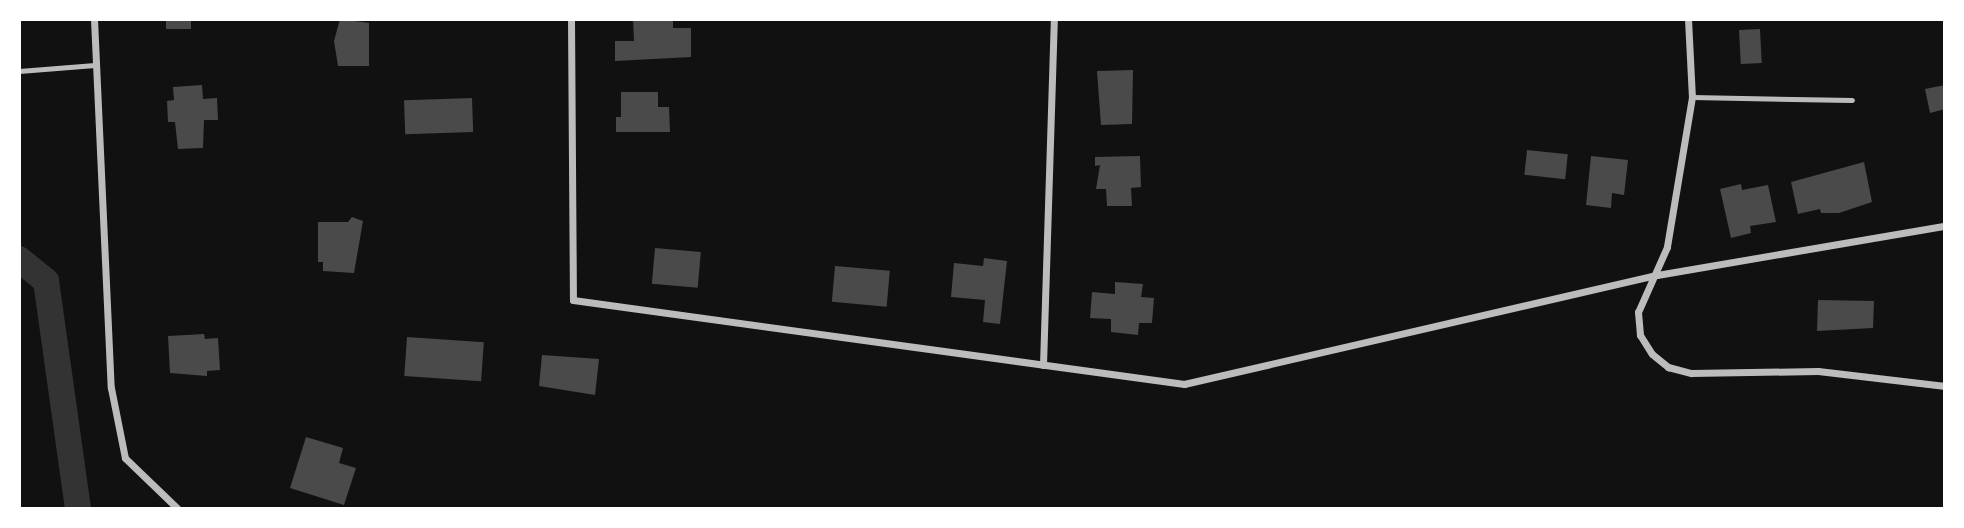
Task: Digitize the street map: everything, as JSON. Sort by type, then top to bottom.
[{"type":"street","points":[[94,19],[111,388],[125,458],[178,509]]},
{"type":"street","points":[[571,19],[573,300],[1184,384],[1657,275],[1945,226]]},
{"type":"street","points":[[1043,365],[1054,19]]},
{"type":"street","points":[[1688,19],[1692,97],[1667,247],[1657,275],[1638,312],[1640,335],[1652,354],[1668,367],[1691,373],[1818,371],[1945,386]]},
{"type":"lane","points":[[19,71],[95,65]]},
{"type":"lane","points":[[1692,97],[1852,100]]},
{"type":"building","points":[[166,19],[191,19],[191,29],[166,29]]},
{"type":"building","points":[[340,19],[369,23],[369,66],[338,66],[334,41]]},
{"type":"building","points":[[633,19],[673,19],[673,28],[691,28],[691,57],[615,61],[615,41],[634,41]]},
{"type":"building","points":[[1760,29],[1762,63],[1741,64],[1739,30]]},
{"type":"building","points":[[1133,70],[1132,124],[1101,125],[1097,71]]},
{"type":"building","points":[[202,85],[203,99],[217,98],[218,120],[204,120],[203,148],[178,149],[175,122],[168,122],[167,101],[174,100],[173,87]]},
{"type":"building","points":[[1945,85],[1945,109],[1930,113],[1925,89]]},
{"type":"building","points":[[621,92],[658,92],[658,107],[669,107],[670,132],[616,132],[616,117],[621,117]]},
{"type":"building","points":[[472,98],[473,132],[405,134],[404,100]]},
{"type":"building","points":[[1527,150],[1568,154],[1565,179],[1524,175]]},
{"type":"building","points":[[1140,156],[1141,187],[1131,188],[1132,206],[1107,206],[1106,189],[1096,189],[1100,165],[1095,166],[1095,157]]},
{"type":"building","points":[[1591,156],[1628,160],[1624,195],[1612,193],[1611,208],[1586,205]]},
{"type":"building","points":[[1864,162],[1872,202],[1839,213],[1821,213],[1820,209],[1798,214],[1791,182]]},
{"type":"building","points":[[1741,184],[1742,190],[1768,185],[1776,222],[1750,226],[1751,233],[1731,238],[1720,189]]},
{"type":"building","points":[[352,217],[363,221],[354,273],[323,271],[323,262],[318,262],[318,222],[348,222]]},
{"type":"building","points":[[655,248],[701,252],[698,288],[652,284]]},
{"type":"building","points":[[984,258],[1007,261],[1000,324],[983,322],[985,300],[951,297],[954,263],[983,266]]},
{"type":"building","points":[[835,266],[890,271],[887,307],[832,302]]},
{"type":"building","points":[[1115,282],[1143,284],[1141,297],[1154,298],[1152,323],[1139,323],[1138,335],[1111,332],[1111,319],[1090,318],[1092,292],[1115,294]]},
{"type":"building","points":[[1818,300],[1874,301],[1873,328],[1817,331]]},
{"type":"building","points":[[204,334],[205,339],[218,338],[220,370],[207,371],[207,376],[170,373],[168,336]]},
{"type":"building","points":[[407,337],[484,342],[481,381],[404,376]]},
{"type":"building","points":[[542,355],[599,359],[595,395],[539,386]]},
{"type":"building","points":[[306,437],[343,448],[339,463],[356,468],[344,505],[290,488]]},
{"type":"waterway","points":[[19,259],[46,281],[78,509]]}]
